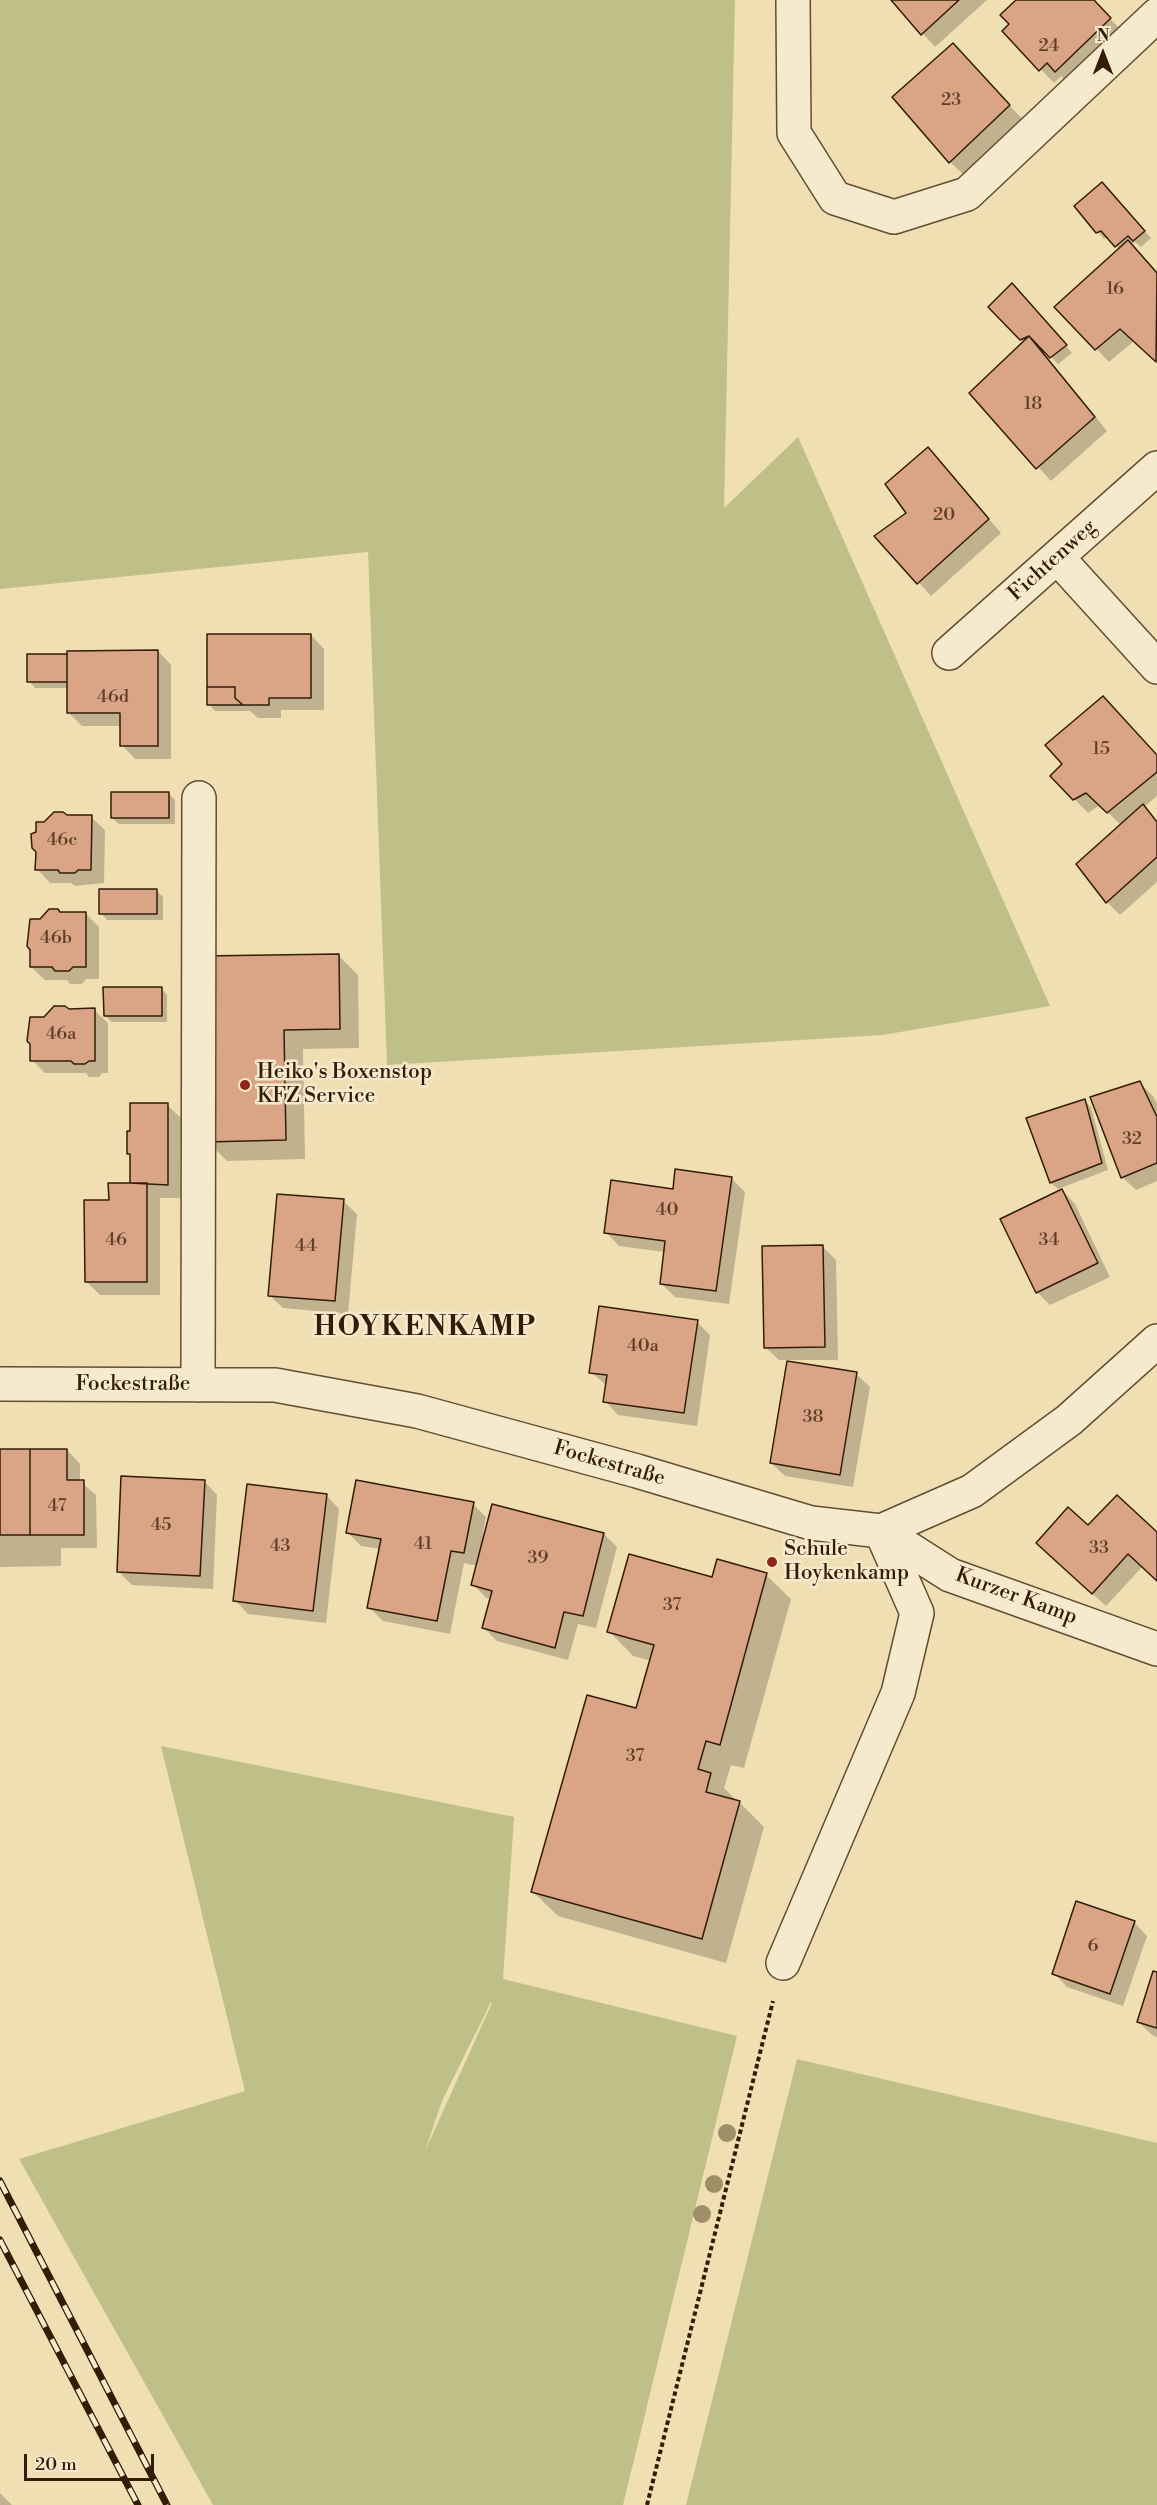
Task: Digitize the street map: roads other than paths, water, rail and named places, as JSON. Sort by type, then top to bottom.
[{"type":"street","points":[[793,0],[794,133],[835,198],[894,217],[967,194],[1157,15]]},
{"type":"street","name":"Fichtenweg","points":[[949,654],[1157,468]]},
{"type":"street","points":[[1057,557],[1157,667]]},
{"type":"street","points":[[198,798],[198,1385]]},
{"type":"street","points":[[783,1963],[898,1693],[917,1613],[881,1531],[972,1491],[1070,1420],[1157,1341]]},
{"type":"street","name":"Fockestraße","points":[[0,1384],[275,1385],[417,1411],[637,1470],[811,1522],[881,1531]]},
{"type":"street","name":"Kurzer Kamp","points":[[881,1531],[950,1575],[1157,1649]]},
{"type":"railway","points":[[0,2181],[167,2505]]},
{"type":"railway","points":[[0,2240],[138,2505]]},
{"type":"place","name":"Heiko's Boxenstop KFZ Service","points":[[245,1085]]},
{"type":"place","name":"Schule Hoykenkamp","points":[[772,1562]]},
{"type":"district","name":"HOYKENKAMP","points":[[425,1329]]}]
